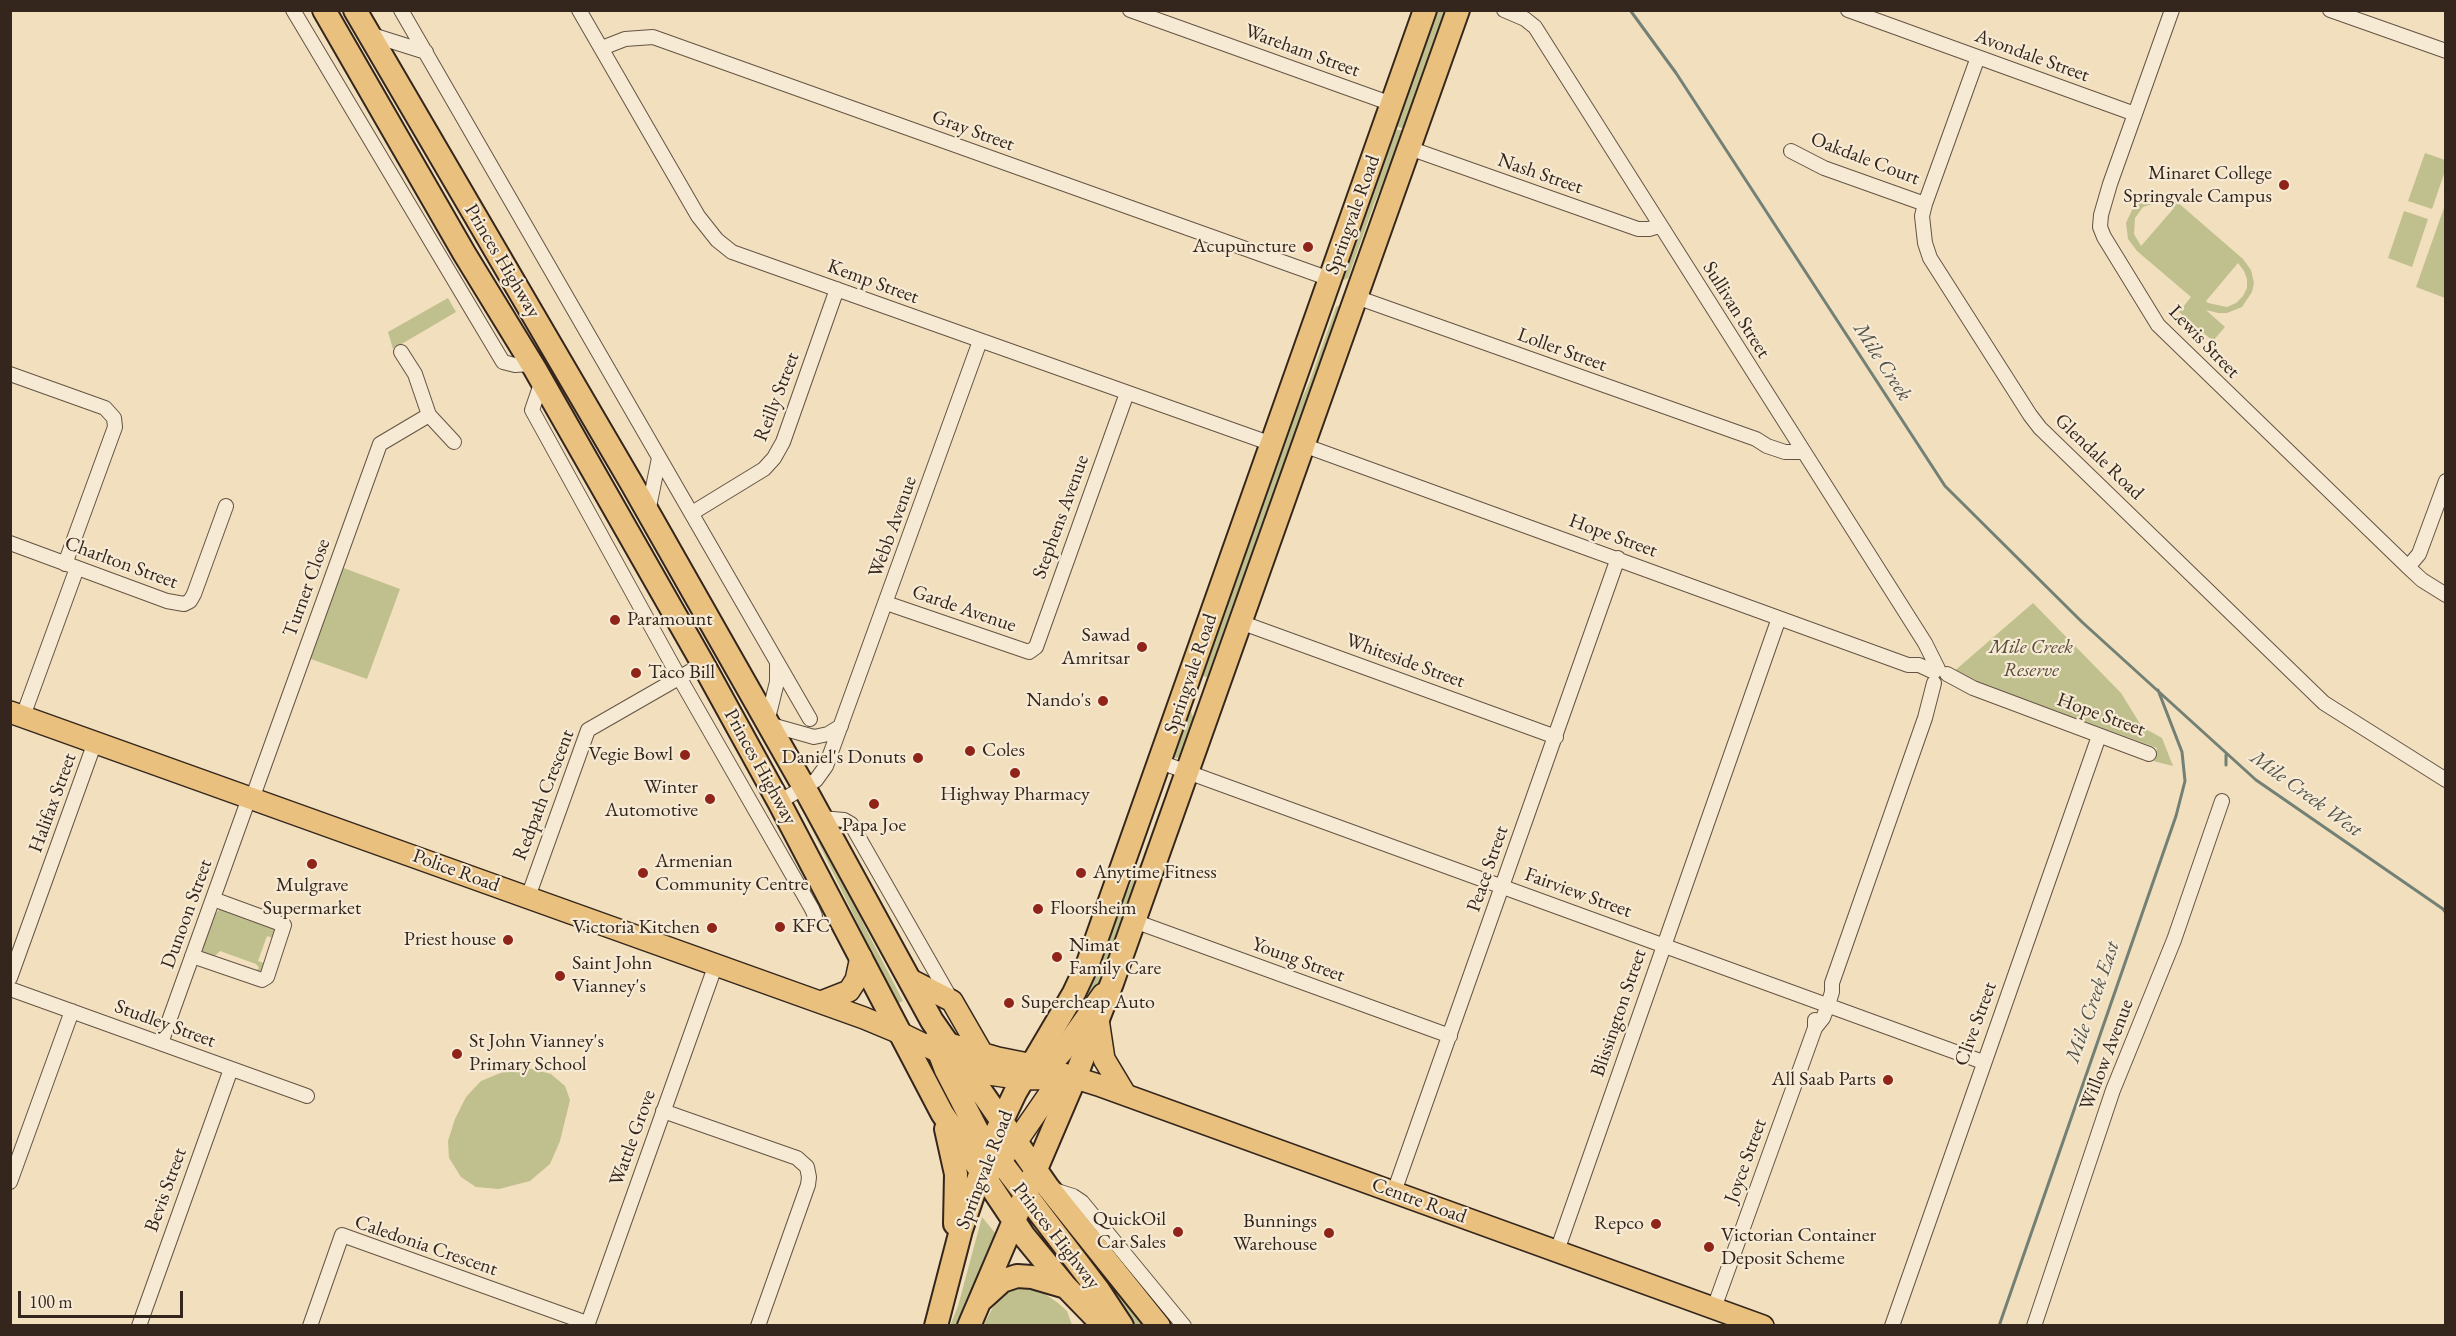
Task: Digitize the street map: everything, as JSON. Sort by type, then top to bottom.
[{"type":"highway","name":"Princes Highway","points":[[355,10],[648,512],[804,787],[909,979],[938,1039],[984,1164],[1013,1220],[1066,1287],[1100,1324]]},
{"type":"highway","name":"Springvale Road","points":[[936,1326],[953,1259],[1000,1121],[1033,1071],[1088,963],[1425,10]]},
{"type":"highway","name":"Springvale Road","points":[[969,1326],[1075,1078],[1112,983],[1458,10]]},
{"type":"highway","name":"Princes Highway","points":[[333,13],[454,258],[537,373],[779,802],[942,1113],[984,1164],[1024,1194],[1099,1291],[1122,1326]]},
{"type":"highway","points":[[1330,279],[1356,297]]},
{"type":"highway","name":"Princes Highway","points":[[938,1039],[962,1066],[1049,1189],[1159,1326]]},
{"type":"highway","points":[[942,1113],[956,1179],[953,1259]]},
{"type":"highway","points":[[978,1304],[999,1283],[1014,1276],[1029,1277],[1066,1287]]},
{"type":"main road","name":"Police Road","points":[[17,714],[716,964],[900,1033],[938,1039]]},
{"type":"main road","points":[[821,1002],[849,991],[856,980],[861,957]]},
{"type":"main road","points":[[909,979],[953,1003],[982,1053]]},
{"type":"main road","points":[[1033,1071],[1062,1053],[1112,983]]},
{"type":"main road","points":[[1098,1018],[1104,1059],[1125,1095]]},
{"type":"main road","name":"Centre Road","points":[[938,1039],[1033,1071],[1075,1078],[1125,1095],[1763,1326]]},
{"type":"main road","name":"Centre Road","points":[[962,1066],[989,1075],[1033,1071]]},
{"type":"main road","points":[[984,1164],[1016,1142],[1052,1090],[1075,1078]]},
{"type":"street","name":"Princes Highway","points":[[293,10],[454,258]]},
{"type":"street","name":"Princes Highway","points":[[401,10],[810,719]]},
{"type":"street","name":"Kemp Street","points":[[579,10],[698,216],[717,240],[732,252],[1272,444]]},
{"type":"street","name":"Wareham Street","points":[[1130,10],[1392,104]]},
{"type":"street","name":"Sullivan Street","points":[[1504,10],[1526,19],[1535,27],[1925,643],[1939,677]]},
{"type":"street","name":"Avondale Street","points":[[1848,10],[2135,114]]},
{"type":"street","name":"Lewis Street","points":[[2172,10],[2135,114],[2100,227],[2158,325],[2408,567],[2422,580],[2445,595]]},
{"type":"street","points":[[2330,10],[2445,51]]},
{"type":"street","points":[[307,34],[333,13]]},
{"type":"street","points":[[369,34],[426,52]]},
{"type":"street","name":"Gray Street","points":[[602,48],[625,39],[653,37],[1330,279]]},
{"type":"street","name":"Glendale Road","points":[[1978,57],[1924,204],[1922,222],[1927,254],[2040,428],[2324,703],[2445,780]]},
{"type":"street","name":"Nash Street","points":[[1409,148],[1638,229],[1659,226]]},
{"type":"street","name":"Oakdale Court","points":[[1791,151],[1824,168],[1924,204]]},
{"type":"street","name":"Reilly Street","points":[[692,513],[764,469],[774,458],[783,442],[837,289]]},
{"type":"street","name":"Loller Street","points":[[1356,297],[1756,439],[1785,452],[1803,452]]},
{"type":"street","name":"Webb Avenue","points":[[779,802],[818,779],[824,771],[980,341]]},
{"type":"street","points":[[401,352],[415,374],[429,415],[454,442]]},
{"type":"street","name":"Princes Highway","points":[[537,373],[532,411],[679,677],[812,909],[814,920]]},
{"type":"street","points":[[10,374],[105,408],[114,418],[115,428],[71,566],[17,714]]},
{"type":"street","name":"Stephens Avenue","points":[[1029,652],[1036,646],[1127,393]]},
{"type":"street","name":"Turner Close","points":[[251,798],[380,444],[429,415]]},
{"type":"street","name":"Loller Street","points":[[1756,439],[1774,439],[1790,432]]},
{"type":"street","name":"Hope Street","points":[[1304,445],[2149,754]]},
{"type":"street","points":[[648,512],[659,458]]},
{"type":"street","points":[[2408,567],[2419,554],[2445,481]]},
{"type":"street","name":"Charlton Street","points":[[10,543],[167,601],[185,603],[194,594],[226,506]]},
{"type":"street","name":"Peace Street","points":[[1394,1192],[1618,558]]},
{"type":"street","name":"Garde Avenue","points":[[886,603],[1029,652]]},
{"type":"street","name":"Blissington Street","points":[[1557,1251],[1779,618]]},
{"type":"street","name":"Whiteside Street","points":[[1240,622],[1556,737]]},
{"type":"street","name":"Princes Highway","points":[[768,723],[777,682],[777,663]]},
{"type":"street","name":"Redpath Crescent","points":[[528,897],[586,734],[599,723],[703,664]]},
{"type":"street","name":"Joyce Street","points":[[1714,1308],[1815,1028],[1823,1018],[1824,1004],[1832,992],[1832,983],[1925,718],[1934,703],[1939,677]]},
{"type":"street","points":[[768,723],[814,737],[831,733],[841,726]]},
{"type":"street","name":"Clive Street","points":[[1892,1326],[1983,1062],[2100,736]]},
{"type":"street","name":"Halifax Street","points":[[10,978],[95,742]]},
{"type":"street","name":"Fairview Street","points":[[1160,762],[1983,1062]]},
{"type":"street","name":"Dunoon Street","points":[[161,1043],[251,798]]},
{"type":"street","name":"Willow Avenue","points":[[2034,1326],[2113,1090],[2174,940],[2222,801]]},
{"type":"street","name":"Princes Highway","points":[[821,818],[844,820],[851,824],[953,1003]]},
{"type":"street","points":[[192,956],[262,980],[267,977],[284,925],[213,899]]},
{"type":"street","name":"Young Street","points":[[1134,921],[1450,1036]]},
{"type":"street","name":"Wattle Grove","points":[[587,1324],[716,964]]},
{"type":"street","name":"Studley Street","points":[[10,989],[307,1096]]},
{"type":"street","points":[[10,1182],[72,1011]]},
{"type":"street","name":"Bevis Street","points":[[139,1326],[231,1069]]},
{"type":"street","points":[[663,1111],[797,1158],[807,1167],[808,1185],[758,1326]]},
{"type":"street","name":"Princes Highway","points":[[1049,1189],[1073,1196],[1082,1202],[1184,1326]]},
{"type":"street","name":"Caledonia Crescent","points":[[310,1326],[342,1235],[587,1324]]},
{"type":"green space","points":[[1434,11],[1449,11],[1407,129],[1394,126]]},
{"type":"green space","points":[[1393,129],[1405,131],[1374,204],[1348,278],[1344,280],[1341,276]]},
{"type":"green space","points":[[2425,153],[2445,160],[2445,171],[2432,209],[2408,201]]},
{"type":"green space","points":[[2157,195],[2176,201],[2243,259],[2251,270],[2254,283],[2252,292],[2242,307],[2227,313],[2206,310],[2225,327],[2213,341],[2179,312],[2191,297],[2137,251],[2128,239],[2126,223],[2133,208],[2141,200]],"holes":[[[2159,202],[2174,208],[2141,246],[2134,234],[2135,218],[2143,207]],[[2238,263],[2247,279],[2247,288],[2243,296],[2236,303],[2227,307],[2208,303],[2206,301]]]},
{"type":"green space","points":[[2445,205],[2446,298],[2416,287]]},
{"type":"green space","points":[[2404,211],[2428,219],[2412,267],[2388,258]]},
{"type":"green space","points":[[448,298],[456,312],[393,349],[388,332]]},
{"type":"green space","points":[[1340,305],[1342,307],[1254,561],[1233,604],[1207,677],[1200,675],[1289,427],[1309,383],[1336,307]]},
{"type":"green space","points":[[341,567],[400,589],[367,679],[308,658]]},
{"type":"green space","name":"Mile Creek Reserve","points":[[2033,603],[2121,693],[2142,727],[2162,738],[2173,766],[2153,761],[2157,748],[1952,673]]},
{"type":"green space","points":[[1190,709],[1195,722],[1183,757],[1175,758],[1173,757]]},
{"type":"green space","points":[[1173,780],[1148,855],[1127,903],[1094,994],[1057,1040],[1141,862],[1170,781]]},
{"type":"green space","points":[[811,816],[903,1001],[898,1003],[869,947],[807,819]]},
{"type":"green space","points":[[220,909],[272,927],[276,931],[276,939],[267,936],[258,961],[267,964],[261,972],[253,973],[259,968],[256,964],[220,951],[212,959],[205,955],[202,949],[213,916]]},
{"type":"green space","points":[[515,1067],[551,1074],[565,1086],[570,1100],[560,1141],[550,1164],[530,1181],[499,1189],[476,1187],[461,1177],[449,1158],[448,1141],[455,1119],[466,1097],[481,1081]]},
{"type":"green space","points":[[982,1217],[996,1234],[960,1325],[950,1326],[958,1306]]},
{"type":"green space","points":[[1082,1249],[1146,1325],[1131,1325],[1081,1254]]},
{"type":"green space","points":[[1014,1282],[1038,1289],[1058,1303],[1067,1311],[1072,1325],[983,1326],[999,1296]]},
{"type":"waterway","name":"Mile Creek","points":[[1630,10],[1676,73],[1945,486],[2082,622],[2256,780],[2446,913]]},
{"type":"waterway","name":"Mile Creek East","points":[[1999,1326],[2176,816],[2185,781],[2182,752],[2158,690]]},
{"type":"waterway","points":[[2226,755],[2226,765]]},
{"type":"place","name":"Minaret College Springvale Campus","points":[[2284,185]]},
{"type":"place","name":"Acupuncture","points":[[1308,247]]},
{"type":"place","name":"Paramount","points":[[615,620]]},
{"type":"place","name":"Sawad Amritsar","points":[[1142,647]]},
{"type":"place","name":"Taco Bill","points":[[636,673]]},
{"type":"place","name":"Nando's","points":[[1103,701]]},
{"type":"place","name":"Coles","points":[[970,751]]},
{"type":"place","name":"Vegie Bowl","points":[[685,755]]},
{"type":"place","name":"Daniel's Donuts","points":[[918,758]]},
{"type":"place","name":"Highway Pharmacy","points":[[1015,773]]},
{"type":"place","name":"Winter Automotive","points":[[710,799]]},
{"type":"place","name":"Papa Joe","points":[[874,804]]},
{"type":"place","name":"Mulgrave Supermarket","points":[[312,864]]},
{"type":"place","name":"Armenian Community Centre","points":[[643,873]]},
{"type":"place","name":"Anytime Fitness","points":[[1081,873]]},
{"type":"place","name":"Floorsheim","points":[[1038,909]]},
{"type":"place","name":"KFC","points":[[780,927]]},
{"type":"place","name":"Victoria Kitchen","points":[[712,928]]},
{"type":"place","name":"Priest house","points":[[508,940]]},
{"type":"place","name":"Nimat Family Care","points":[[1057,957]]},
{"type":"place","name":"Saint John Vianney's","points":[[560,976]]},
{"type":"place","name":"Supercheap Auto","points":[[1009,1003]]},
{"type":"place","name":"St John Vianney's Primary School","points":[[457,1054]]},
{"type":"place","name":"All Saab Parts","points":[[1888,1080]]},
{"type":"place","name":"Repco","points":[[1656,1224]]},
{"type":"place","name":"QuickOil Car Sales","points":[[1178,1232]]},
{"type":"place","name":"Bunnings Warehouse","points":[[1329,1233]]},
{"type":"place","name":"Victorian Container Deposit Scheme","points":[[1709,1247]]},
{"type":"water label","name":"Mile Creek West","points":[[2306,794]]}]
